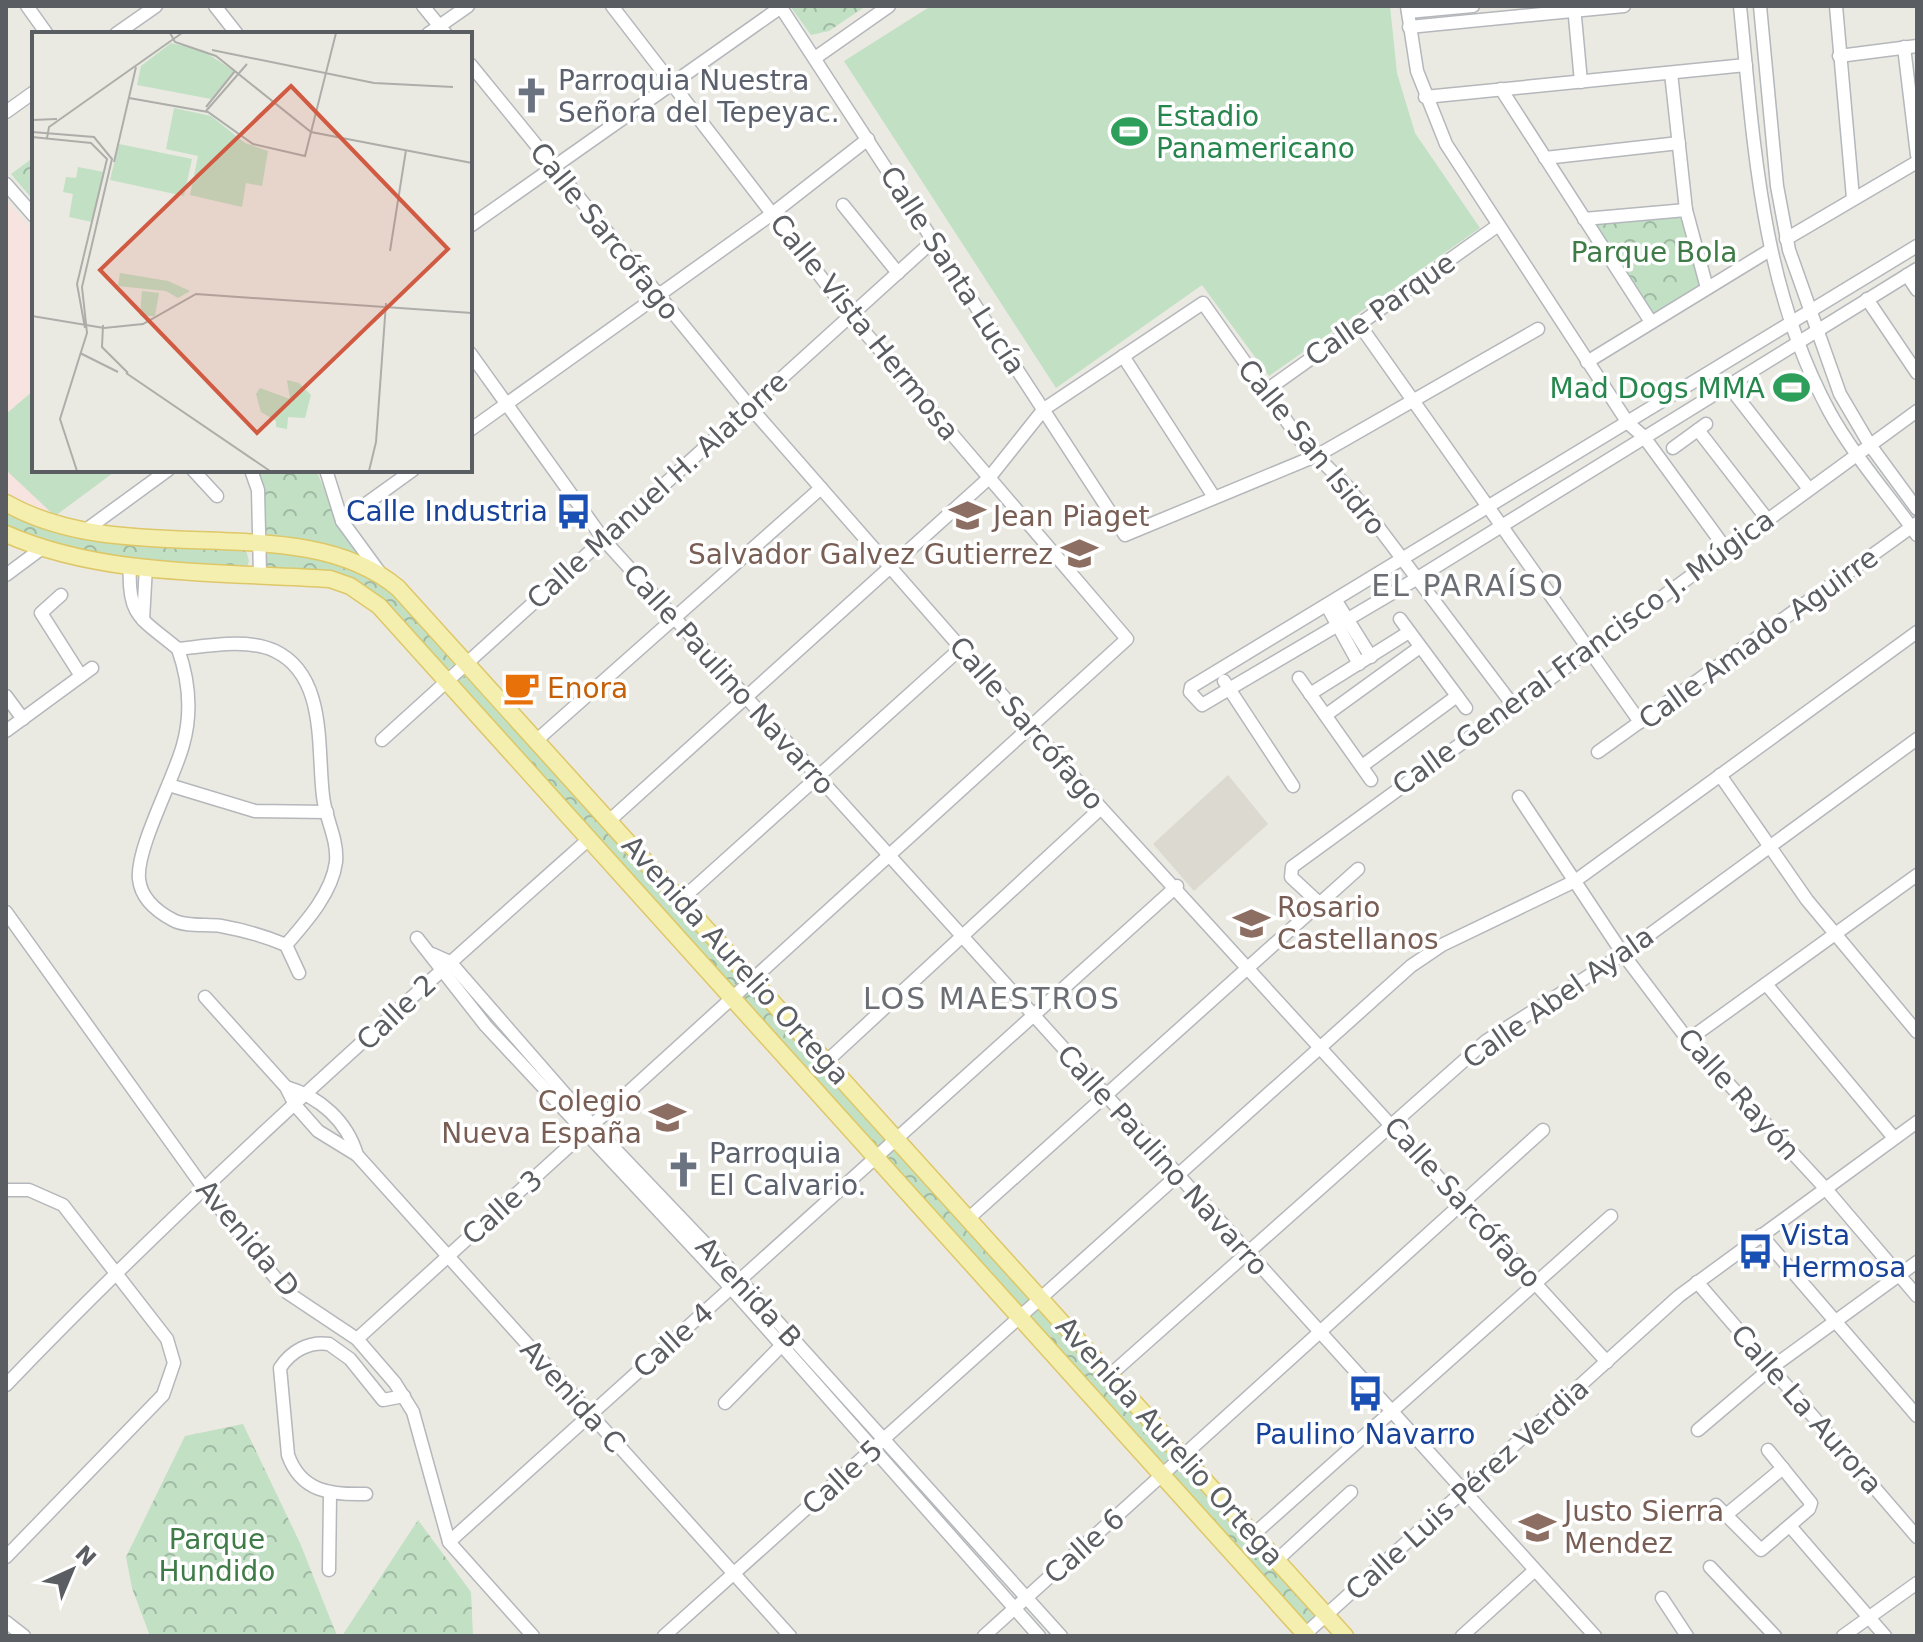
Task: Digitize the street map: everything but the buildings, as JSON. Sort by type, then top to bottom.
[{"type":"main road","name":"Avenida Aurelio Ortega","points":[[6,503],[57,526],[113,538],[261,545],[330,552],[380,573],[414,603],[538,739],[1345,1636]]},
{"type":"main road","name":"Avenida Aurelio Ortega","points":[[6,534],[41,549],[137,566],[330,579],[350,586],[379,606],[1305,1635]]},
{"type":"street","points":[[27,6],[46,32]]},
{"type":"street","points":[[119,32],[156,6]]},
{"type":"street","points":[[215,6],[235,32]]},
{"type":"street","points":[[423,6],[443,30],[468,6]]},
{"type":"street","name":"Calle Vista Hermosa","points":[[612,6],[851,316],[1127,639]]},
{"type":"street","points":[[815,58],[889,6]]},
{"type":"street","points":[[1473,6],[1407,9],[1425,97],[1446,144],[1628,423],[1644,437],[1726,549]]},
{"type":"street","points":[[1409,27],[1574,8],[1624,6]]},
{"type":"street","points":[[1740,6],[1759,200],[1797,342],[1830,412],[1857,454],[1915,528]]},
{"type":"street","points":[[1760,6],[1777,186],[1786,239],[1840,394],[1870,445],[1917,509]]},
{"type":"street","points":[[1836,6],[1853,198]]},
{"type":"street","points":[[472,225],[780,7]]},
{"type":"street","name":"Calle Santa Lucía","points":[[780,7],[1125,535],[1214,497]]},
{"type":"street","points":[[1574,8],[1581,82]]},
{"type":"street","points":[[1839,56],[1910,47],[1917,155]]},
{"type":"street","points":[[1425,97],[1746,65]]},
{"type":"street","name":"Calle Sarcófago","points":[[472,66],[750,407],[1101,808],[1177,886],[1607,1362]]},
{"type":"street","points":[[1671,73],[1686,210],[1707,288]]},
{"type":"street","points":[[1501,89],[1651,322]]},
{"type":"street","points":[[6,112],[32,93]]},
{"type":"street","points":[[472,429],[772,214],[868,139]]},
{"type":"street","points":[[1545,158],[1679,143]]},
{"type":"street","points":[[1786,239],[1917,162]]},
{"type":"street","points":[[6,184],[32,214]]},
{"type":"street","points":[[843,205],[898,273]]},
{"type":"street","points":[[1584,219],[1686,210]]},
{"type":"street","name":"Calle Parque","points":[[1264,392],[1497,226]]},
{"type":"street","name":"Calle Manuel H. Alatorre","points":[[382,740],[934,240]]},
{"type":"street","points":[[1917,246],[1189,689],[1199,705],[1416,579],[1912,272],[1917,290]]},
{"type":"street","points":[[1587,362],[1770,250]]},
{"type":"street","points":[[1867,299],[1917,373]]},
{"type":"street","name":"Calle San Isidro","points":[[1123,356],[1203,303],[1300,440],[1348,487],[1512,704]]},
{"type":"street","points":[[1359,324],[1640,722]]},
{"type":"street","points":[[610,820],[989,478],[1044,409],[1123,356],[1214,497],[1318,455],[1538,329]]},
{"type":"street","points":[[472,356],[604,540]]},
{"type":"street","points":[[1728,385],[1809,489]]},
{"type":"street","name":"Calle General Francisco J. Múgica","points":[[1319,903],[1291,877],[1292,867],[1917,411]]},
{"type":"street","points":[[1675,418],[1698,430],[1767,519]]},
{"type":"street","points":[[1673,448],[1698,430]]},
{"type":"street","points":[[83,532],[165,472]]},
{"type":"street","points":[[195,472],[217,496]]},
{"type":"street","points":[[252,472],[258,490],[260,574]]},
{"type":"street","points":[[327,472],[342,521],[380,573]]},
{"type":"street","points":[[342,521],[410,472]]},
{"type":"street","points":[[538,739],[821,488]]},
{"type":"street","name":"Calle Amado Aguirre","points":[[1598,752],[1915,528]]},
{"type":"street","name":"Calle Paulino Navarro","points":[[604,540],[1595,1636]]},
{"type":"street","points":[[6,575],[41,549]]},
{"type":"street","points":[[137,566],[128,594],[132,607],[178,649],[185,669],[188,717],[184,742],[144,853],[139,877],[151,907],[177,922],[220,926],[262,935],[286,945],[299,973]]},
{"type":"street","points":[[137,566],[143,620]]},
{"type":"street","points":[[61,595],[41,613],[81,676]]},
{"type":"street","points":[[1332,603],[1365,660]]},
{"type":"street","points":[[1400,619],[1466,708]]},
{"type":"street","points":[[1310,694],[1409,632]]},
{"type":"street","name":"Calle 5","points":[[664,1636],[1426,954],[1575,881],[1917,632]]},
{"type":"street","name":"Calle 3","points":[[357,1339],[1127,639]]},
{"type":"street","points":[[178,649],[227,644],[273,650],[294,664],[316,710],[327,812],[336,860],[332,880],[286,945]]},
{"type":"street","points":[[1326,715],[1420,647]]},
{"type":"street","points":[[682,899],[961,648]]},
{"type":"street","points":[[6,731],[92,668]]},
{"type":"street","points":[[1218,672],[1293,786]]},
{"type":"street","points":[[1299,678],[1371,780]]},
{"type":"street","points":[[6,696],[23,719]]},
{"type":"street","points":[[1362,766],[1457,696]]},
{"type":"street","name":"Calle Abel Ayala","points":[[1110,1375],[1486,1041],[1623,954],[1917,739]]},
{"type":"street","points":[[1720,775],[1769,848],[1834,935],[1917,1032]]},
{"type":"street","points":[[169,785],[255,811],[327,812]]},
{"type":"street","name":"Calle Rayón","points":[[1519,797],[1623,954],[1688,1040],[1825,1188],[1917,1296]]},
{"type":"street","points":[[827,1061],[1101,808]]},
{"type":"street","name":"Calle 2","points":[[6,1385],[116,1270],[203,1187],[589,839]]},
{"type":"street","points":[[969,1218],[1358,869]]},
{"type":"street","points":[[1688,1040],[1917,875]]},
{"type":"street","name":"Calle 4","points":[[449,1542],[1177,886]]},
{"type":"street","name":"Avenida D","points":[[6,912],[203,1187],[288,1293],[357,1339],[404,1396],[421,1437],[449,1542],[533,1636]]},
{"type":"street","name":"Avenida B","points":[[417,938],[446,966],[588,1129],[735,1284],[822,1382],[872,1448],[1039,1636]]},
{"type":"street","points":[[1766,984],[1894,1138]]},
{"type":"street","name":"Avenida C","points":[[205,997],[286,1087],[295,1105],[332,1142],[357,1155]]},
{"type":"street","name":"Avenida C","points":[[286,1087],[307,1094],[347,1129],[357,1155],[790,1636]]},
{"type":"street","name":"Calle Luis Pérez Verdia","points":[[1305,1635],[1697,1282],[1917,1122]]},
{"type":"street","name":"Calle 6","points":[[984,1636],[1543,1130]]},
{"type":"street","points":[[6,1190],[29,1190],[63,1205],[167,1339],[174,1363],[163,1395],[6,1557]]},
{"type":"street","points":[[1254,1534],[1611,1216]]},
{"type":"street","points":[[1761,1235],[1917,1416]]},
{"type":"street","points":[[1698,1430],[1771,1368],[1917,1262]]},
{"type":"street","name":"Calle La Aurora","points":[[1697,1282],[1917,1537]]},
{"type":"street","name":"Avenida B","points":[[735,1284],[781,1346],[883,1439],[1061,1636]]},
{"type":"street","points":[[366,1494],[330,1495],[300,1477],[288,1455],[280,1368],[286,1359],[304,1347],[329,1344],[350,1359],[383,1400],[404,1396]]},
{"type":"street","points":[[725,1403],[781,1346]]},
{"type":"street","points":[[1716,1505],[1761,1550],[1790,1526],[1811,1503],[1768,1450]]},
{"type":"street","points":[[1726,1515],[1783,1468]]},
{"type":"street","points":[[1277,1560],[1351,1492]]},
{"type":"street","points":[[329,1570],[330,1495]]},
{"type":"street","points":[[1790,1526],[1885,1636]]},
{"type":"street","points":[[1710,1567],[1775,1636]]},
{"type":"street","points":[[1462,1636],[1535,1570]]},
{"type":"street","points":[[1843,1636],[1917,1583]]},
{"type":"street","points":[[1662,1598],[1687,1636]]},
{"type":"street","points":[[6,1622],[24,1636]]},
{"type":"shaded area","points":[[6,200],[32,230],[32,472],[114,472],[55,516],[6,493]]},
{"type":"shaded area","points":[[1228,775],[1268,824],[1194,891],[1153,844]]},
{"type":"green space","points":[[790,6],[866,6],[829,31],[811,35]]},
{"type":"green space","points":[[931,6],[1390,6],[1397,73],[1415,133],[1480,228],[1269,376],[1202,285],[1056,388],[844,61]]},
{"type":"green space","points":[[32,158],[32,199],[11,174]]},
{"type":"green space","name":"Parque Bola","points":[[1680,214],[1702,287],[1653,315],[1594,224]]},
{"type":"green space","points":[[32,392],[32,472],[114,472],[55,516],[6,470],[6,414]]},
{"type":"green space","points":[[256,472],[317,472],[343,532],[363,560],[266,541]]},
{"type":"green space","points":[[6,507],[20,515],[246,550],[249,561],[246,570],[119,560],[6,531]]},
{"type":"green space","points":[[264,552],[311,554],[383,580],[458,662],[441,674],[349,585],[263,574]]},
{"type":"green space","points":[[471,673],[742,980],[728,992],[453,682]]},
{"type":"green space","points":[[751,989],[888,1136],[879,1150],[735,1000]]},
{"type":"green space","points":[[894,1150],[901,1151],[1170,1453],[1165,1467],[883,1159]]},
{"type":"green space","name":"Parque Hundido","points":[[243,1424],[300,1543],[337,1636],[150,1636],[132,1588],[126,1557],[185,1436]]},
{"type":"green space","points":[[1182,1465],[1312,1610],[1315,1618],[1305,1628],[1167,1479],[1171,1468]]},
{"type":"green space","name":"Parque Hundido","points":[[418,1520],[471,1592],[473,1636],[342,1636]]},
{"type":"place","name":"Parroquia Nuestra Señora del Tepeyac.","points":[[532,96]]},
{"type":"place","name":"Estadio Panamericano","points":[[1130,132]]},
{"type":"place","name":"Mad Dogs MMA","points":[[1791,388]]},
{"type":"place","name":"Calle Industria","points":[[574,511]]},
{"type":"place","name":"Jean Piaget","points":[[967,516]]},
{"type":"place","name":"Salvador Galvez Gutierrez","points":[[1079,554]]},
{"type":"place","name":"Enora","points":[[521,688]]},
{"type":"place","name":"Rosario Castellanos","points":[[1251,923]]},
{"type":"place","name":"Colegio Nueva España","points":[[668,1117]]},
{"type":"place","name":"Parroquia El Calvario.","points":[[683,1169]]},
{"type":"place","name":"Vista Hermosa","points":[[1755,1251]]},
{"type":"place","name":"Paulino Navarro","points":[[1365,1394]]},
{"type":"place","name":"Justo Sierra Mendez","points":[[1538,1527]]},
{"type":"district","name":"EL PARAÍSO","points":[[1468,586]]},
{"type":"district","name":"LOS MAESTROS","points":[[992,999]]}]
